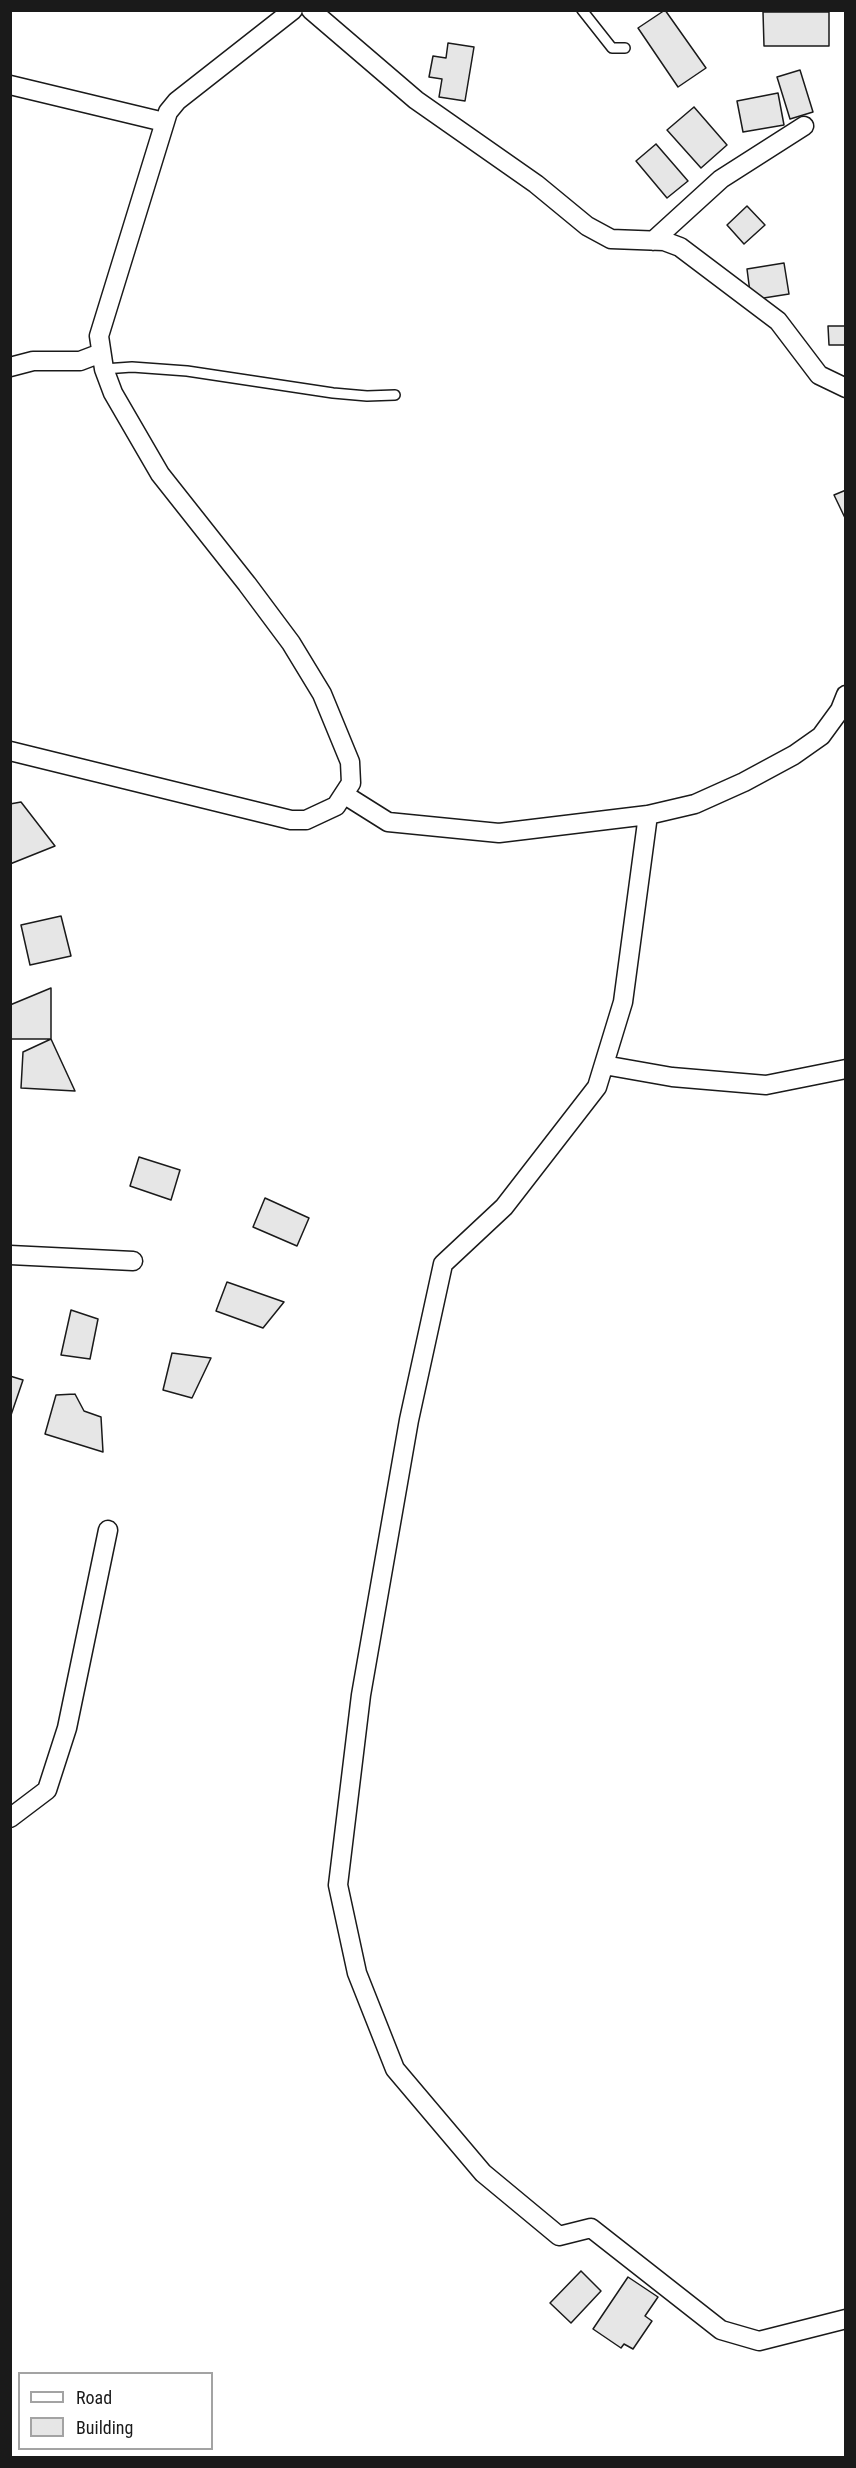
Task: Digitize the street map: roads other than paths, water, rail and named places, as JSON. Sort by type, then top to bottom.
[{"type":"street","points":[[10,751],[291,820],[306,820],[336,806],[351,783],[350,762],[322,694],[291,643],[160,474],[113,393],[103,361],[99,336],[168,112],[177,101],[293,10]]},
{"type":"street","points":[[311,10],[416,100],[536,184],[587,226],[611,238],[672,242],[680,247],[778,321],[796,341],[808,363],[819,375],[846,388]]},
{"type":"street","points":[[10,85],[164,122]]},
{"type":"street","points":[[652,241],[721,179],[804,126]]},
{"type":"street","points":[[10,349],[33,361]]},
{"type":"street","points":[[10,367],[33,361],[103,361]]},
{"type":"street","points":[[345,795],[388,822],[499,833],[648,815],[694,804],[744,782],[794,754],[821,736],[840,710],[846,695]]},
{"type":"street","points":[[648,815],[623,1002],[597,1087],[504,1207],[443,1264],[409,1420],[361,1695],[338,1885],[357,1973],[395,2069],[483,2173],[559,2236],[591,2228],[721,2330],[759,2341],[846,2319]]},
{"type":"street","points":[[604,1065],[672,1077],[766,1085],[846,1069]]},
{"type":"street","points":[[10,1255],[133,1261]]},
{"type":"street","points":[[10,1818],[47,1790],[67,1728],[108,1530]]},
{"type":"lane","points":[[582,10],[612,48],[625,48]]},
{"type":"lane","points":[[103,361],[132,367],[187,371],[333,393],[367,396],[395,395]]}]
